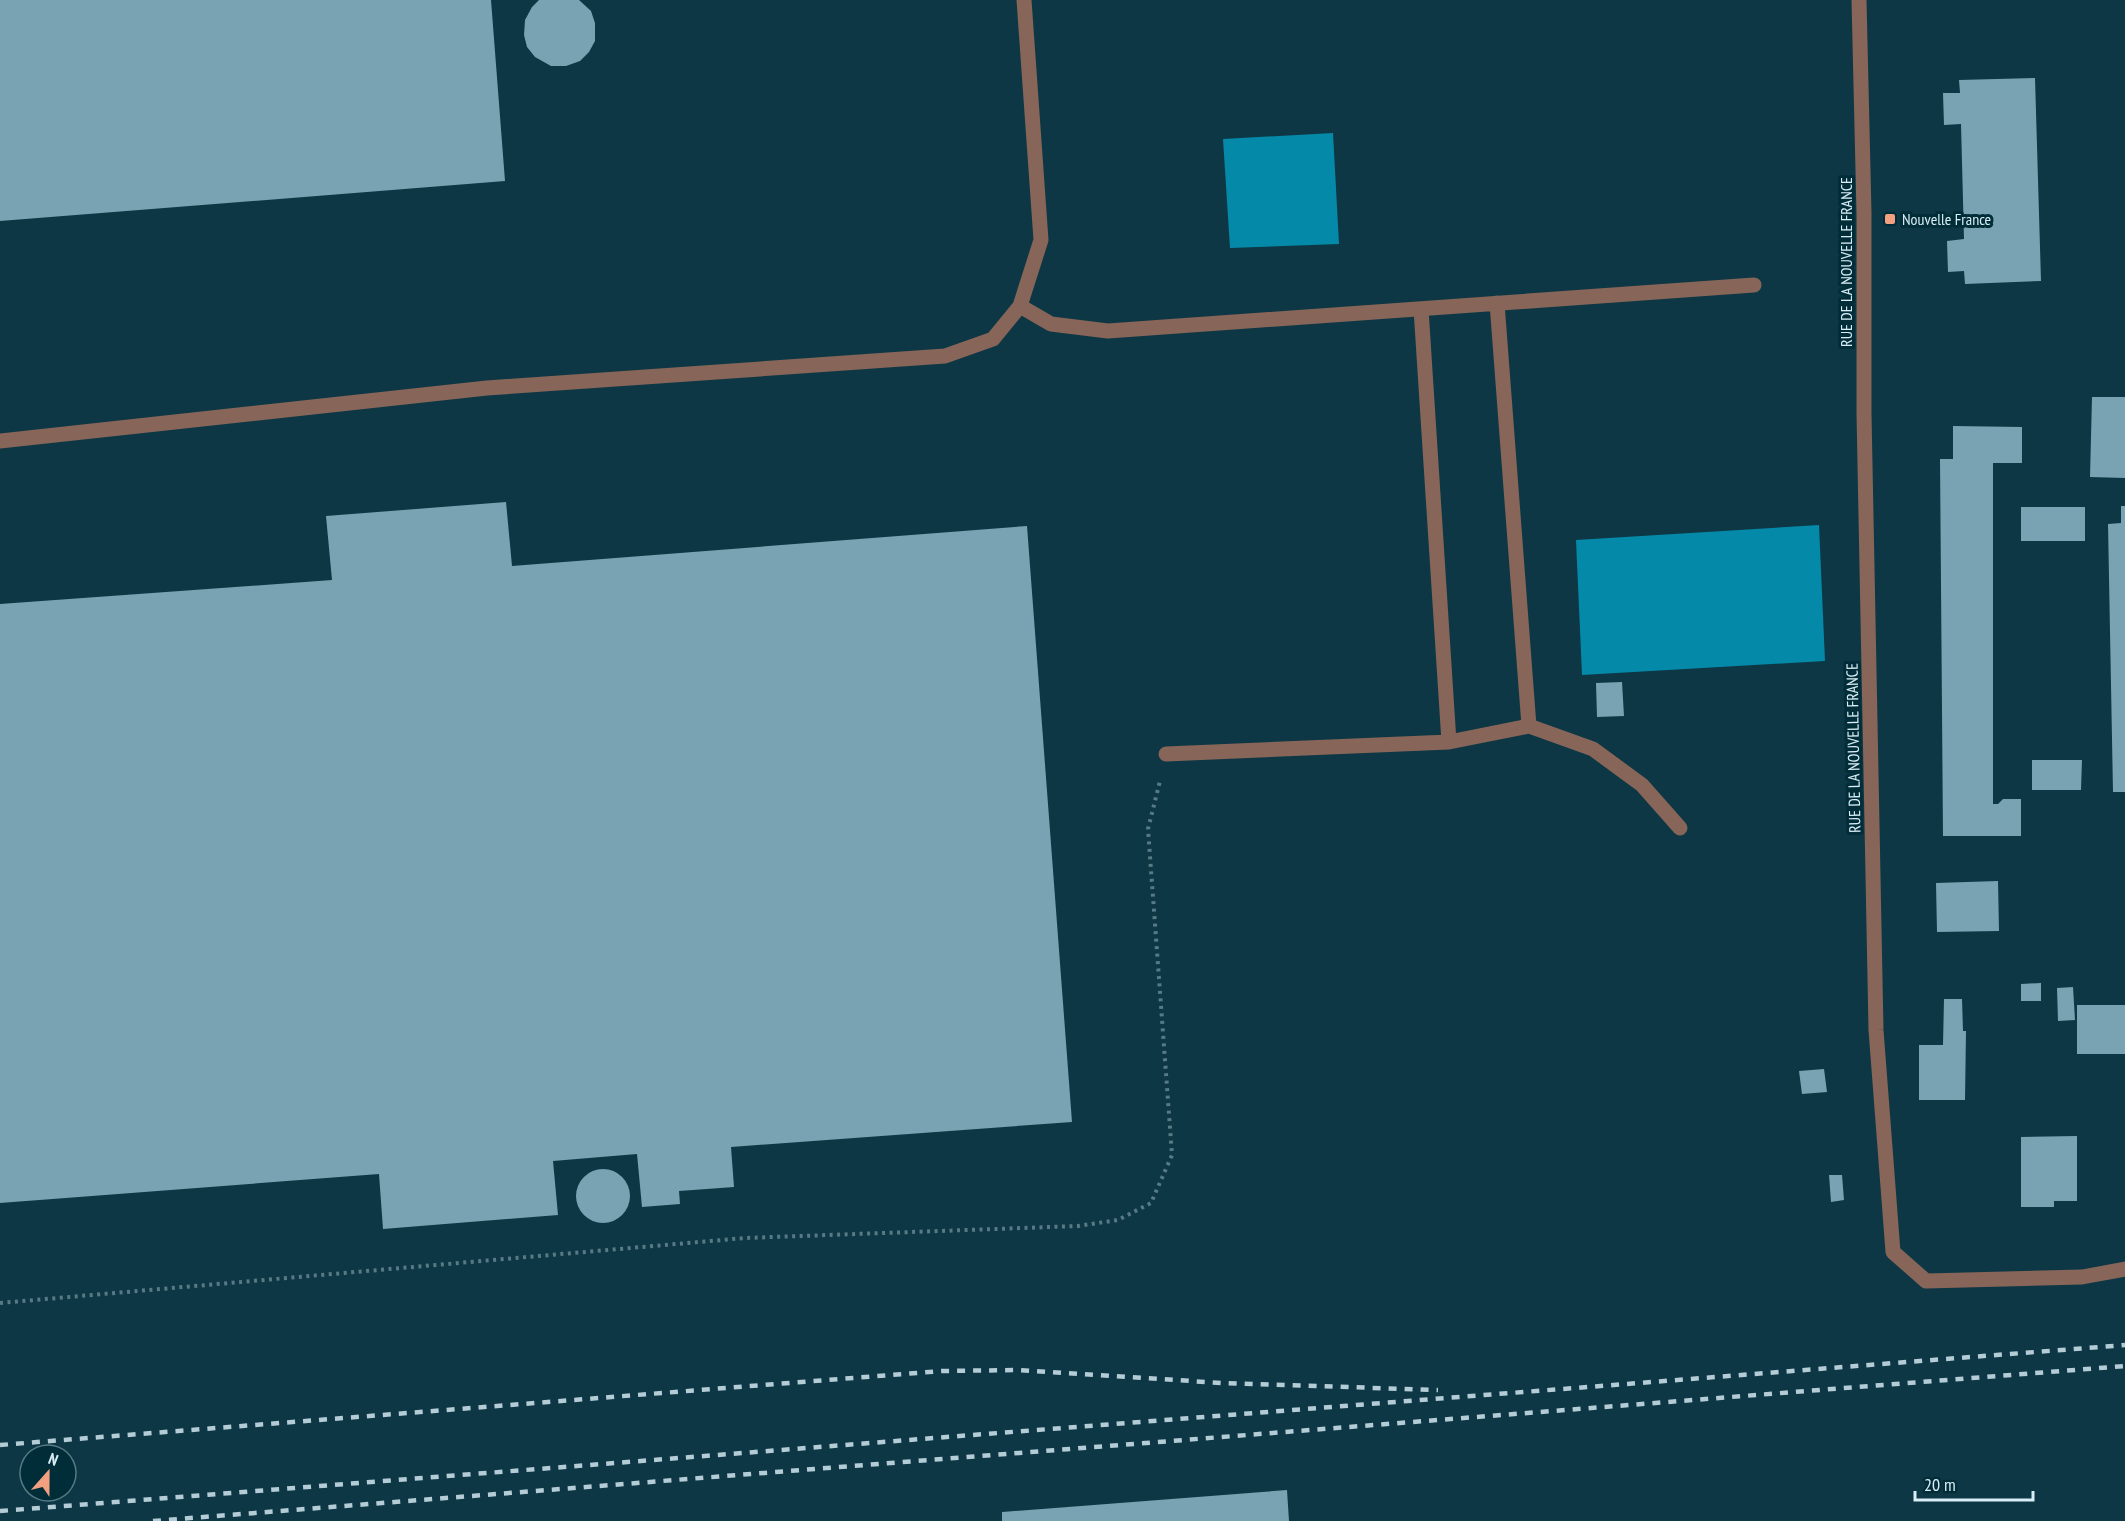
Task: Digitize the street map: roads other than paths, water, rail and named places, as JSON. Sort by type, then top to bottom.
[{"type":"street","points":[[0,441],[487,388],[945,356],[993,339],[1020,306],[1041,240],[1024,0]]},
{"type":"street","name":"RUE DE LA NOUVELLE FRANCE","points":[[1859,0],[1864,213],[1864,413],[1876,1030],[1893,1252],[1926,1281],[2082,1277],[2125,1269]]},
{"type":"street","points":[[1020,306],[1051,324],[1108,331],[1754,285]]},
{"type":"street","points":[[1497,303],[1529,726]]},
{"type":"street","points":[[1421,309],[1449,742]]},
{"type":"street","points":[[1166,754],[1449,742],[1529,726],[1593,749],[1642,785],[1680,828]]},
{"type":"water","points":[[1333,133],[1339,244],[1230,248],[1223,139]]},
{"type":"water","points":[[1819,525],[1825,661],[1582,675],[1576,540]]},
{"type":"railway","points":[[0,1511],[2125,1345]]},
{"type":"railway","points":[[153,1521],[2125,1366]]},
{"type":"railway","points":[[0,1445],[942,1371],[1019,1370],[1222,1383],[1438,1390]]},
{"type":"place","name":"Nouvelle France","points":[[1890,219]]}]
